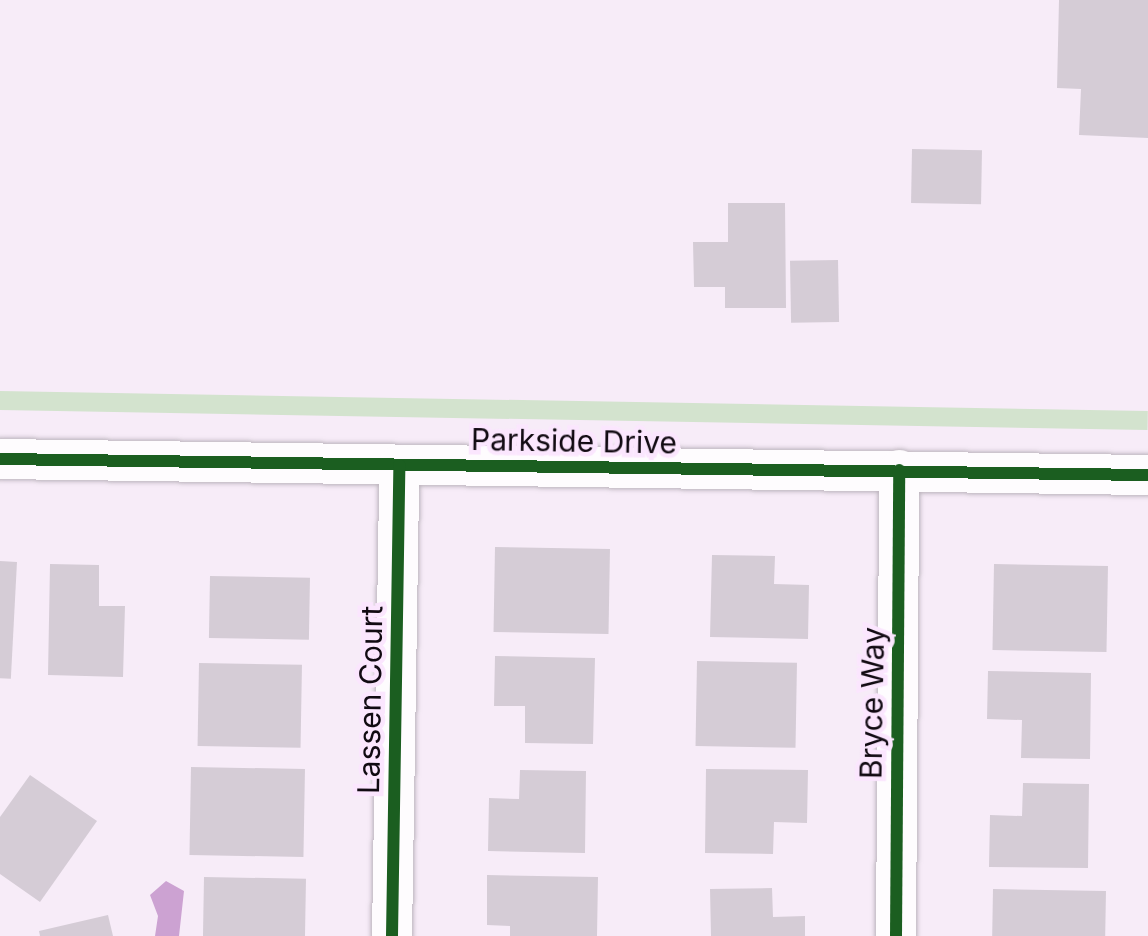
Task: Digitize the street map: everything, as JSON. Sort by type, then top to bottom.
[{"type":"street","name":"Parkside Drive","points":[[0,459],[1148,475]]},
{"type":"street","name":"Lassen Court","points":[[392,936],[399,464]]},
{"type":"street","name":"Bryce Way","points":[[896,936],[900,470]]},
{"type":"green space","points":[[0,391],[1148,411],[1147,430],[0,410]]},
{"type":"shaded area","points":[[166,881],[184,891],[179,936],[155,936],[158,916],[150,895]]},
{"type":"building","points":[[1059,0],[1148,0],[1148,138],[1079,135],[1081,89],[1057,88]]},
{"type":"building","points":[[912,149],[982,150],[981,204],[911,203]]},
{"type":"building","points":[[728,203],[785,203],[786,308],[725,308],[725,287],[694,287],[693,242],[728,242]]},
{"type":"building","points":[[838,260],[839,322],[791,323],[790,261]]},
{"type":"building","points":[[495,547],[610,549],[608,634],[494,632]]},
{"type":"building","points":[[712,555],[775,556],[774,584],[809,585],[808,639],[710,637]]},
{"type":"building","points":[[0,561],[17,562],[11,679],[0,678]]},
{"type":"building","points":[[50,564],[99,565],[99,606],[125,606],[123,677],[48,675]]},
{"type":"building","points":[[994,564],[1108,566],[1106,652],[992,650]]},
{"type":"building","points":[[210,576],[310,578],[309,640],[209,638]]},
{"type":"building","points":[[495,656],[595,658],[593,744],[525,743],[525,706],[494,706]]},
{"type":"building","points":[[697,661],[797,663],[796,748],[696,746]]},
{"type":"building","points":[[199,663],[302,665],[301,748],[198,746]]},
{"type":"building","points":[[988,671],[1091,673],[1090,759],[1021,758],[1022,720],[987,719]]},
{"type":"building","points":[[191,767],[305,769],[303,857],[189,855]]},
{"type":"building","points":[[706,769],[808,770],[807,823],[774,822],[773,854],[705,853]]},
{"type":"building","points":[[520,770],[586,771],[585,853],[488,851],[489,798],[519,799]]},
{"type":"building","points":[[30,775],[97,821],[40,902],[0,874],[0,817]]},
{"type":"building","points":[[1023,783],[1089,784],[1088,868],[989,867],[990,815],[1022,816]]},
{"type":"building","points":[[487,875],[598,877],[597,936],[510,936],[510,926],[487,925]]},
{"type":"building","points":[[204,877],[306,879],[305,936],[203,936]]},
{"type":"building","points":[[772,888],[773,917],[805,916],[805,936],[711,936],[710,889]]},
{"type":"building","points":[[993,889],[1106,891],[1105,936],[992,936]]},
{"type":"building","points":[[108,915],[113,936],[40,936],[39,931]]},
{"type":"cycle path","points":[[0,459],[1148,475]]},
{"type":"cycle path","points":[[392,936],[399,465]]},
{"type":"cycle path","points":[[896,936],[899,470]]}]
